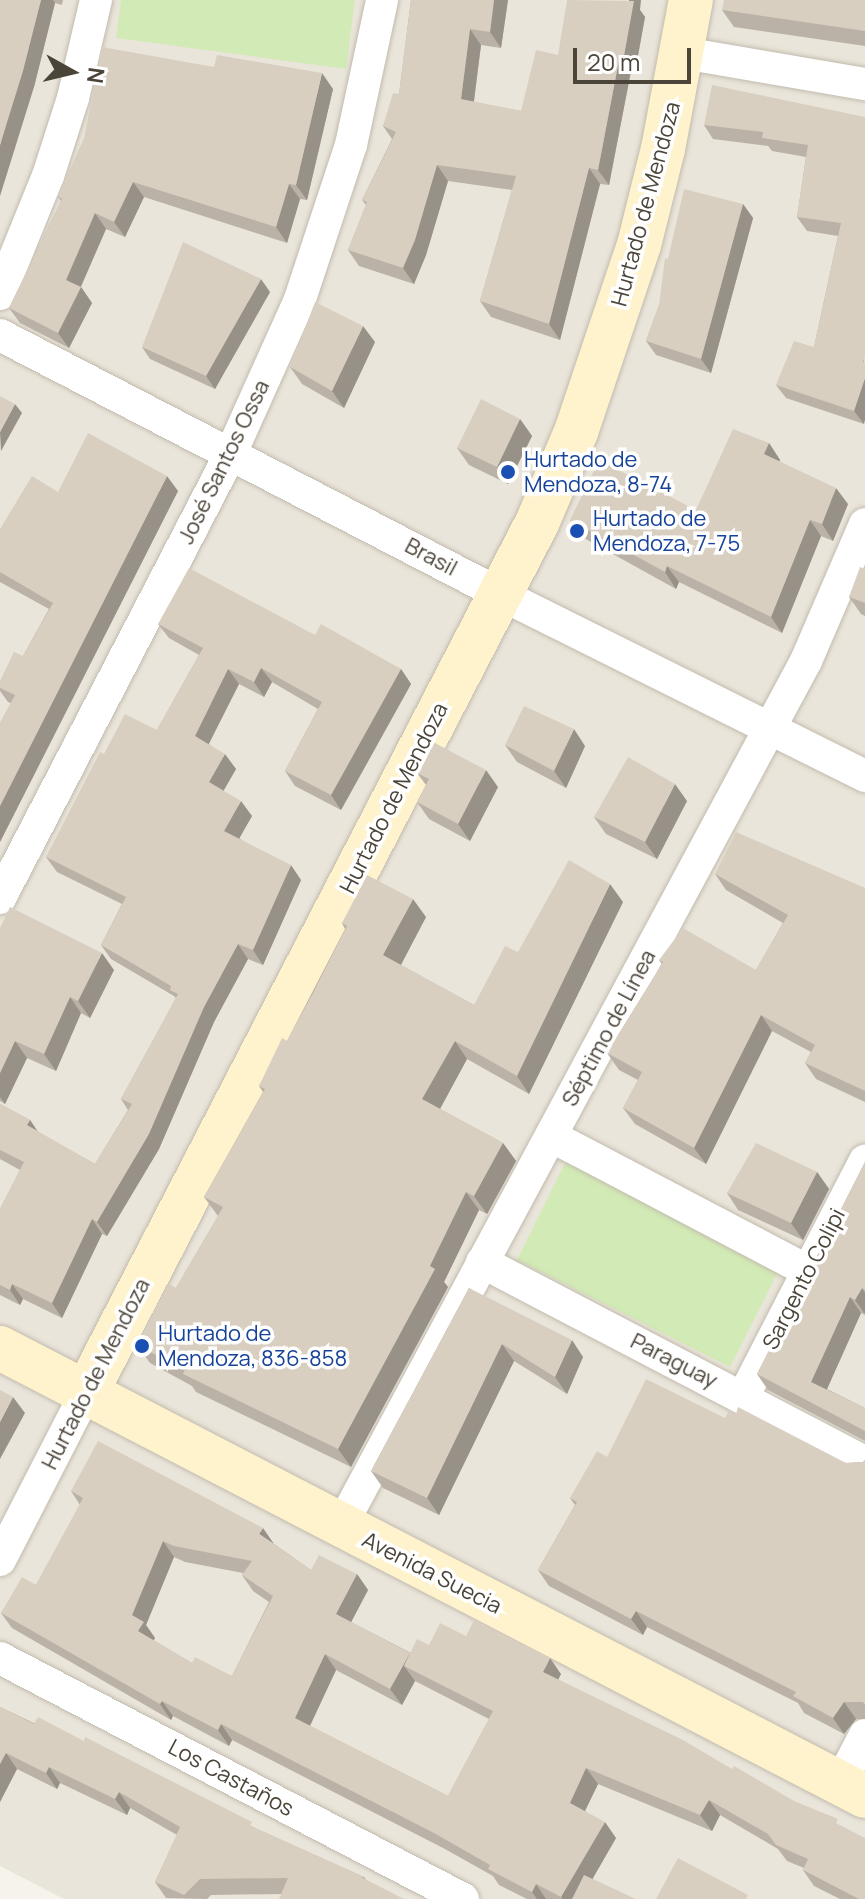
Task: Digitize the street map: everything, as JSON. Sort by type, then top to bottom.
[{"type":"main road","name":"Hurtado de Mendoza","points":[[86,1393],[543,510],[609,339],[639,245],[683,53],[691,0]]},
{"type":"main road","name":"Avenida Suecia","points":[[0,1348],[853,1789]]},
{"type":"street","points":[[0,294],[48,176],[73,98],[96,0]]},
{"type":"street","name":"José Santos Ossa","points":[[0,898],[231,453],[299,302],[351,145],[382,0]]},
{"type":"street","points":[[683,53],[865,84]]},
{"type":"street","name":"Brasil","points":[[0,335],[500,594],[865,776]]},
{"type":"street","name":"Séptimo de Línea","points":[[341,1526],[771,728],[812,648],[865,524]]},
{"type":"street","points":[[551,1136],[808,1271]]},
{"type":"street","name":"Sargento Colipi","points":[[743,1397],[865,1161]]},
{"type":"street","name":"Paraguay","points":[[482,1262],[865,1462]]},
{"type":"street","name":"Hurtado de Mendoza","points":[[0,1560],[86,1393]]},
{"type":"street","name":"Los Castaños","points":[[0,1658],[463,1899]]},
{"type":"street","points":[[853,1789],[865,1735]]},
{"type":"shaded area","points":[[0,0],[865,0],[865,1899],[64,1899],[0,1866]]},
{"type":"green space","points":[[121,0],[355,0],[346,69],[116,38]]},
{"type":"green space","points":[[566,1161],[780,1268],[730,1367],[517,1260]]},
{"type":"building","points":[[0,0],[41,0],[0,145]]},
{"type":"building","points":[[411,0],[494,0],[490,32],[470,29],[461,99],[521,111],[536,50],[558,55],[567,0],[634,1],[624,56],[620,55],[598,170],[589,168],[549,324],[480,301],[516,176],[437,165],[415,240],[403,268],[348,250],[367,202],[362,200],[396,132],[383,126],[393,93],[399,94]]},
{"type":"building","points":[[724,0],[865,0],[865,31],[722,10]]},
{"type":"building","points":[[102,47],[214,67],[217,55],[322,73],[296,185],[289,184],[276,227],[133,182],[114,222],[95,213],[66,280],[81,287],[58,333],[9,308],[62,199],[58,196],[84,138]]},
{"type":"building","points":[[712,85],[865,117],[865,378],[854,411],[776,385],[794,341],[814,347],[841,223],[797,217],[808,145],[762,138],[763,132],[704,125]]},
{"type":"building","points":[[684,189],[743,204],[701,359],[646,341],[659,305],[665,258],[668,259]]},
{"type":"building","points":[[183,242],[261,279],[206,376],[142,347]]},
{"type":"building","points":[[315,302],[363,326],[332,391],[290,367]]},
{"type":"building","points":[[0,396],[15,404],[0,432]]},
{"type":"building","points":[[481,399],[520,419],[497,467],[457,448]]},
{"type":"building","points":[[733,429],[769,443],[764,454],[836,488],[822,524],[810,520],[771,617],[667,566],[665,572],[570,520],[599,460],[696,510]]},
{"type":"building","points":[[88,433],[167,476],[0,806],[0,723],[15,695],[0,688],[0,681],[14,652],[23,656],[53,603],[0,572],[0,529],[32,476],[58,492]]},
{"type":"building","points":[[860,567],[865,569],[865,603],[849,597]]},
{"type":"building","points":[[189,568],[315,635],[321,624],[401,669],[331,795],[285,771],[322,702],[261,668],[254,682],[228,669],[195,736],[225,754],[209,782],[241,801],[224,831],[291,865],[253,950],[238,944],[204,1007],[149,1134],[97,1222],[92,1219],[52,1303],[12,1284],[10,1290],[0,1285],[0,1209],[24,1162],[0,1150],[0,1104],[30,1120],[27,1125],[95,1164],[132,1104],[121,1099],[178,994],[170,990],[171,986],[101,945],[126,897],[46,857],[100,752],[104,754],[125,714],[157,730],[203,648],[158,624]]},
{"type":"building","points":[[524,706],[574,729],[554,771],[505,745]]},
{"type":"building","points":[[433,742],[486,770],[458,824],[417,802],[429,779],[417,773]]},
{"type":"building","points":[[628,757],[675,784],[645,842],[594,817]]},
{"type":"building","points":[[736,832],[865,888],[865,1091],[805,1063],[815,1045],[761,1015],[694,1148],[623,1108],[642,1072],[607,1053],[663,962],[659,960],[683,928],[756,970],[788,915],[715,874]]},
{"type":"building","points":[[569,860],[610,884],[517,1076],[455,1041],[422,1099],[503,1143],[474,1196],[466,1192],[430,1266],[435,1269],[338,1449],[183,1374],[185,1370],[137,1345],[169,1284],[176,1288],[223,1207],[204,1197],[265,1089],[259,1086],[282,1038],[287,1041],[312,995],[347,926],[342,923],[367,875],[413,899],[383,955],[474,1005],[505,946],[518,952]]},
{"type":"building","points":[[10,907],[102,953],[78,1001],[70,997],[44,1054],[15,1041],[0,1073],[0,928]]},
{"type":"building","points":[[756,1143],[817,1172],[791,1223],[727,1193]]},
{"type":"building","points":[[865,1162],[865,1290],[862,1288],[855,1300],[850,1297],[811,1382],[865,1408],[865,1431],[757,1374]]},
{"type":"building","points":[[469,1288],[572,1340],[555,1377],[502,1344],[427,1498],[371,1471]]},
{"type":"building","points":[[646,1379],[725,1418],[729,1410],[736,1414],[738,1407],[846,1463],[865,1460],[865,1705],[863,1702],[844,1702],[833,1718],[793,1696],[796,1692],[636,1611],[631,1619],[538,1570],[577,1502],[570,1498],[597,1451],[607,1457]]},
{"type":"building","points":[[0,1390],[13,1397],[0,1422]]},
{"type":"building","points":[[98,1441],[263,1528],[259,1534],[311,1570],[319,1555],[357,1574],[336,1614],[410,1653],[390,1689],[325,1654],[295,1718],[448,1796],[493,1711],[404,1666],[417,1639],[429,1645],[440,1623],[466,1636],[474,1620],[550,1658],[543,1672],[683,1740],[732,1769],[734,1766],[794,1801],[838,1819],[836,1823],[865,1838],[865,1899],[859,1899],[803,1870],[808,1859],[776,1845],[768,1834],[709,1800],[700,1815],[586,1768],[570,1803],[605,1822],[561,1897],[536,1884],[532,1892],[488,1869],[490,1865],[434,1833],[221,1724],[218,1730],[162,1701],[160,1704],[1,1613],[22,1577],[36,1585],[83,1498],[71,1491]],"holes":[[[163,1541],[174,1546],[252,1561],[242,1575],[273,1596],[232,1676],[195,1657],[192,1663],[138,1631],[144,1622],[132,1615]]]},
{"type":"building","points":[[0,1707],[34,1724],[38,1717],[84,1741],[85,1737],[252,1822],[250,1826],[364,1877],[361,1877],[404,1899],[279,1899],[288,1878],[200,1879],[184,1895],[155,1882],[180,1827],[119,1792],[115,1799],[49,1767],[46,1773],[6,1753],[0,1764]]},
{"type":"building","points":[[678,1858],[748,1895],[746,1899],[656,1899]]},
{"type":"building","points":[[584,1875],[635,1899],[572,1899]]},
{"type":"place","name":"Hurtado de Mendoza, 8-74","points":[[508,472]]},
{"type":"place","name":"Hurtado de Mendoza, 7-75","points":[[577,531]]},
{"type":"place","name":"Hurtado de Mendoza, 836-858","points":[[142,1346]]}]
